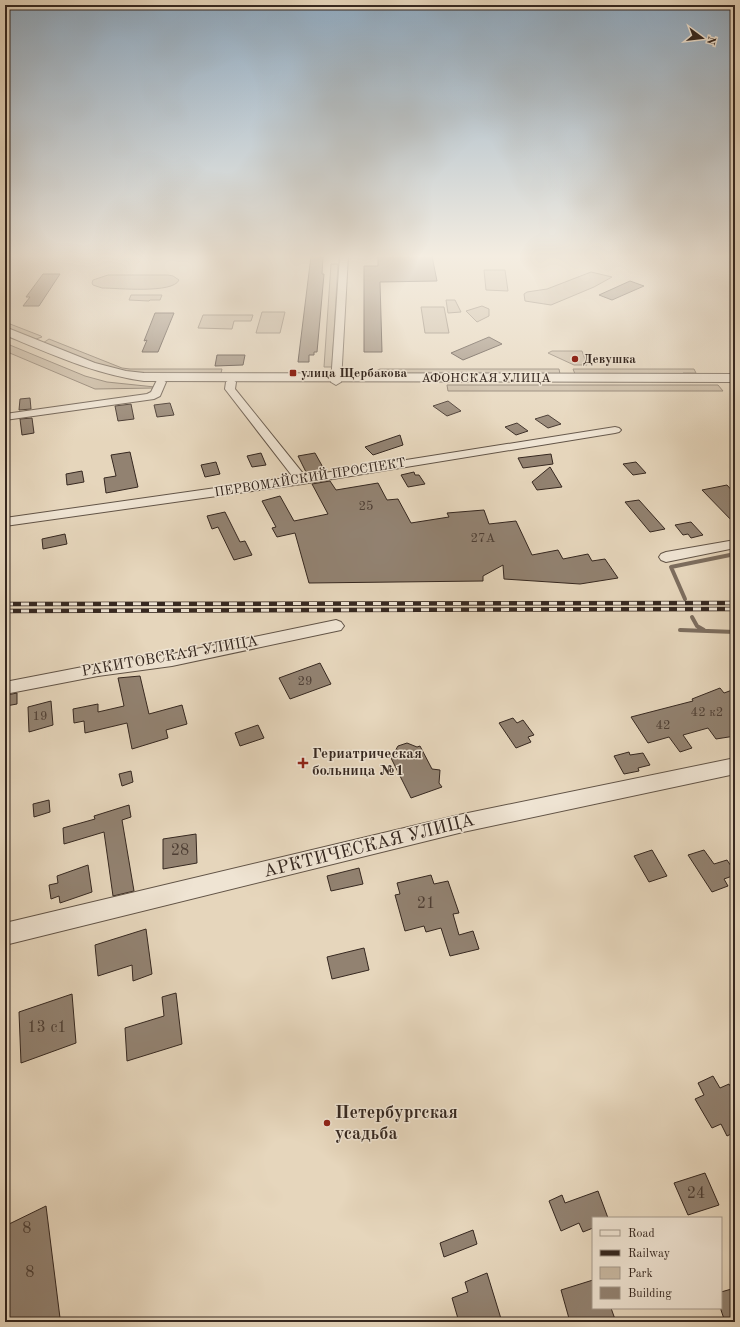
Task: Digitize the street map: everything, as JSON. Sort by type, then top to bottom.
[{"type":"street","points":[[336,380],[340,318]]},
{"type":"street","name":"АФОНСКАЯ УЛИЦА","points":[[5,331],[96,368],[123,375],[162,378],[735,382]]},
{"type":"street","name":"АФОНСКАЯ УЛИЦА","points":[[5,338],[89,372],[130,381],[231,382],[735,378]]},
{"type":"street","points":[[5,417],[150,397],[156,394],[160,382]]},
{"type":"street","points":[[231,382],[230,389],[302,480]]},
{"type":"street","name":"ПЕРВОМАЙСКИЙ ПРОСПЕКТ","points":[[5,522],[302,480],[615,430]]},
{"type":"street","points":[[666,557],[735,544]]},
{"type":"street","name":"РАКИТОВСКАЯ УЛИЦА","points":[[5,688],[98,670],[172,660],[336,626]]},
{"type":"street","name":"АРКТИЧЕСКАЯ УЛИЦА","points":[[5,934],[463,823],[735,766]]},
{"type":"green space","points":[[202,318],[252,318],[251,321],[234,321],[232,329],[198,328]]},
{"type":"green space","points":[[260,318],[284,318],[280,333],[256,333]]},
{"type":"green space","points":[[327,318],[335,318],[332,367],[324,367]]},
{"type":"green space","points":[[423,318],[446,318],[449,333],[425,333]]},
{"type":"green space","points":[[473,318],[485,318],[477,322]]},
{"type":"green space","points":[[5,322],[42,337],[33,340],[5,328]]},
{"type":"green space","points":[[49,339],[122,368],[222,369],[221,373],[218,374],[139,374],[95,364],[43,343]]},
{"type":"green space","points":[[5,343],[85,376],[107,382],[155,388],[95,389],[5,351]]},
{"type":"green space","points":[[552,351],[582,351],[587,365],[574,365],[548,353]]},
{"type":"green space","points":[[380,369],[559,369],[560,374],[373,374],[373,372]]},
{"type":"green space","points":[[573,369],[694,369],[696,373],[575,374]]},
{"type":"green space","points":[[447,385],[718,385],[723,391],[448,391]]},
{"type":"building","points":[[153,318],[172,318],[158,352],[142,352],[147,340],[144,341]]},
{"type":"building","points":[[303,318],[320,318],[317,352],[314,352],[314,355],[309,355],[309,362],[298,362]]},
{"type":"building","points":[[364,318],[381,318],[382,352],[364,352]]},
{"type":"building","points":[[489,337],[502,344],[463,360],[451,353]]},
{"type":"building","points":[[217,355],[245,355],[243,365],[215,366]]},
{"type":"building","points":[[30,398],[31,409],[19,410],[20,399]]},
{"type":"building","points":[[448,401],[461,411],[447,416],[433,406]]},
{"type":"building","points":[[170,403],[174,415],[157,417],[154,405]]},
{"type":"building","points":[[131,404],[134,419],[118,421],[115,406]]},
{"type":"building","points":[[548,415],[561,424],[548,428],[535,419]]},
{"type":"building","points":[[32,418],[34,433],[22,435],[20,419]]},
{"type":"building","points":[[517,423],[528,431],[516,435],[505,427]]},
{"type":"building","points":[[400,435],[403,445],[373,455],[365,447]]},
{"type":"building","points":[[130,452],[138,487],[106,493],[104,478],[116,476],[111,455]]},
{"type":"building","points":[[261,453],[266,465],[252,467],[247,456]]},
{"type":"building","points":[[315,453],[325,471],[307,474],[298,456]]},
{"type":"building","points":[[551,454],[553,464],[523,468],[518,458]]},
{"type":"building","points":[[216,462],[220,474],[205,477],[201,465]]},
{"type":"building","points":[[636,462],[646,473],[633,475],[623,464]]},
{"type":"building","points":[[550,467],[562,487],[537,490],[532,482]]},
{"type":"building","points":[[82,471],[84,482],[67,485],[66,474]]},
{"type":"building","points":[[414,472],[415,475],[419,475],[425,484],[408,487],[401,475]]},
{"type":"building","points":[[330,481],[336,490],[378,483],[387,500],[398,499],[411,523],[449,517],[447,513],[484,510],[489,524],[516,521],[532,555],[558,550],[563,559],[588,554],[592,561],[605,559],[618,578],[580,584],[504,579],[503,565],[483,576],[483,581],[309,583],[295,533],[277,537],[272,528],[276,527],[262,501],[280,496],[294,521],[328,514],[312,484]]},
{"type":"building","points":[[727,485],[735,494],[735,524],[702,490]]},
{"type":"building","points":[[639,500],[665,529],[650,532],[625,502]]},
{"type":"building","points":[[225,512],[240,542],[245,541],[252,555],[234,560],[218,527],[212,529],[207,516]]},
{"type":"building","points":[[691,522],[703,535],[691,538],[688,534],[683,535],[675,525]]},
{"type":"building","points":[[65,534],[67,544],[43,549],[42,539]]},
{"type":"building","points":[[320,663],[331,684],[290,699],[279,678]]},
{"type":"building","points":[[140,676],[149,714],[182,705],[187,724],[166,730],[168,738],[132,749],[127,723],[85,733],[84,721],[74,723],[73,709],[98,704],[98,712],[124,706],[118,678]]},
{"type":"building","points":[[720,688],[724,693],[735,689],[735,736],[716,739],[708,728],[683,735],[692,748],[680,752],[669,737],[648,743],[631,717],[693,701],[692,699]]},
{"type":"building","points":[[17,693],[17,704],[6,706],[7,695]]},
{"type":"building","points":[[51,701],[53,725],[29,732],[28,707]]},
{"type":"building","points":[[513,718],[517,723],[523,720],[534,735],[528,737],[531,742],[516,748],[499,723]]},
{"type":"building","points":[[258,725],[264,738],[240,746],[235,733]]},
{"type":"building","points":[[407,743],[417,747],[420,746],[432,769],[440,770],[439,783],[442,787],[411,798],[391,758],[398,746]]},
{"type":"building","points":[[629,752],[630,755],[643,753],[650,765],[638,768],[639,771],[624,774],[614,756]]},
{"type":"building","points":[[131,771],[133,782],[122,786],[119,774]]},
{"type":"building","points":[[49,800],[50,812],[34,817],[33,804]]},
{"type":"building","points":[[129,805],[131,817],[122,820],[134,891],[113,896],[104,832],[64,844],[63,828],[95,819],[94,816]]},
{"type":"building","points":[[196,834],[197,863],[163,869],[163,839]]},
{"type":"building","points":[[652,850],[667,876],[649,882],[634,856]]},
{"type":"building","points":[[704,850],[714,864],[727,860],[735,872],[735,875],[724,879],[728,886],[712,892],[688,855]]},
{"type":"building","points":[[88,865],[92,892],[60,903],[59,896],[51,899],[49,885],[58,883],[57,876]]},
{"type":"building","points":[[359,868],[363,884],[331,891],[327,876]]},
{"type":"building","points":[[431,875],[434,884],[448,881],[459,913],[453,914],[459,935],[473,931],[479,949],[450,956],[441,928],[426,932],[424,926],[405,931],[395,895],[400,894],[397,883]]},
{"type":"building","points":[[146,929],[152,974],[133,981],[132,965],[98,976],[95,945]]},
{"type":"building","points":[[364,948],[369,970],[332,979],[327,957]]},
{"type":"building","points":[[176,993],[182,1044],[127,1061],[125,1028],[164,1016],[162,997]]},
{"type":"building","points":[[72,994],[76,1043],[21,1063],[19,1012]]},
{"type":"building","points":[[713,1076],[720,1088],[729,1084],[735,1095],[735,1132],[727,1136],[721,1124],[712,1128],[695,1099],[704,1095],[698,1083]]},
{"type":"building","points":[[705,1173],[719,1205],[688,1215],[674,1183]]},
{"type":"building","points":[[598,1191],[608,1217],[592,1217],[592,1228],[583,1232],[579,1223],[561,1231],[549,1201],[562,1195],[565,1203]]},
{"type":"building","points":[[46,1206],[60,1318],[53,1322],[5,1322],[5,1226]]},
{"type":"building","points":[[473,1230],[477,1244],[444,1257],[440,1243]]},
{"type":"building","points":[[487,1273],[502,1322],[459,1322],[452,1298],[468,1292],[465,1282]]},
{"type":"building","points":[[592,1280],[592,1309],[611,1309],[616,1322],[570,1322],[561,1290]]},
{"type":"building","points":[[735,1288],[735,1322],[725,1322],[721,1310],[722,1292]]},
{"type":"waterway","points":[[685,599],[671,567],[735,554]]},
{"type":"waterway","points":[[692,617],[697,626],[704,630]]},
{"type":"waterway","points":[[680,630],[735,632]]},
{"type":"railway","points":[[5,604],[735,603]]},
{"type":"railway","points":[[5,611],[735,609]]},
{"type":"place","name":"Девушка","points":[[575,359]]},
{"type":"place","name":"улица Щербакова","points":[[293,373]]},
{"type":"place","name":"Гериатрическая больница №1","points":[[303,763]]},
{"type":"place","name":"Петербургская усадьба","points":[[327,1123]]}]
